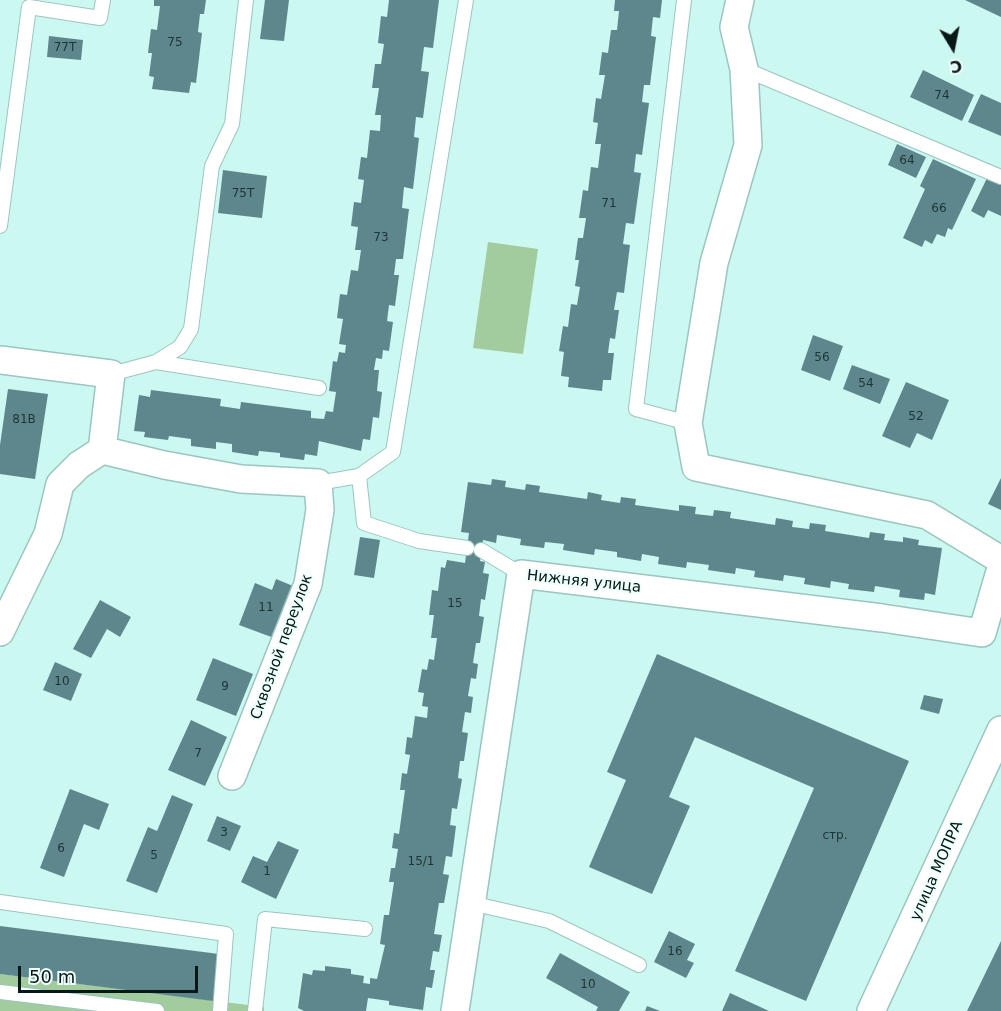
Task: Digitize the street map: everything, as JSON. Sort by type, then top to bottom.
[{"type":"street","points":[[740,0],[734,27],[744,69],[748,144],[714,263],[688,423],[696,467],[927,515],[1001,560]]},
{"type":"street","points":[[0,360],[111,374],[102,450]]},
{"type":"street","points":[[0,632],[48,534],[60,484],[79,465],[102,450],[164,465],[242,479],[318,483]]},
{"type":"street","name":"Сквозной переулок","points":[[232,776],[308,584],[320,510],[318,483]]},
{"type":"street","name":"Нижняя улица","points":[[455,1011],[521,574],[882,618],[981,633],[1001,568]]},
{"type":"street","name":"улица МОПРА","points":[[871,1011],[1001,730]]},
{"type":"lane","points":[[0,226],[29,7],[100,18],[103,0]]},
{"type":"lane","points":[[111,374],[156,362],[180,347],[191,329],[212,166],[232,124],[246,0]]},
{"type":"lane","points":[[318,483],[359,476],[393,452],[466,0]]},
{"type":"lane","points":[[684,0],[636,409],[688,423]]},
{"type":"lane","points":[[744,69],[1001,177]]},
{"type":"lane","points":[[156,362],[319,388]]},
{"type":"lane","points":[[359,476],[364,523],[419,541],[474,549],[521,574]]},
{"type":"lane","points":[[0,902],[226,934],[220,1011]]},
{"type":"lane","points":[[471,903],[549,921],[639,965]]},
{"type":"lane","points":[[255,1011],[265,919],[365,929]]},
{"type":"lane","points":[[0,992],[157,1011]]},
{"type":"green space","points":[[488,242],[538,249],[523,354],[473,348]]},
{"type":"green space","points":[[0,974],[264,1007],[264,1011],[0,1011]]},
{"type":"building","points":[[154,0],[206,0],[204,14],[200,14],[198,32],[202,33],[196,83],[191,82],[189,93],[152,89],[154,77],[149,76],[152,53],[148,53],[151,29],[157,30],[160,6],[154,6]]},
{"type":"building","points":[[265,0],[289,0],[284,41],[260,39]]},
{"type":"building","points":[[389,0],[439,0],[433,48],[424,47],[421,71],[429,72],[423,118],[416,117],[414,137],[419,138],[413,189],[404,187],[402,208],[409,209],[403,259],[396,259],[394,275],[399,275],[395,306],[389,305],[387,321],[393,322],[389,351],[383,350],[382,359],[376,358],[374,370],[379,370],[377,391],[382,392],[379,418],[373,417],[370,440],[363,439],[361,451],[319,441],[317,456],[305,454],[304,460],[280,457],[280,453],[259,451],[258,456],[232,452],[232,444],[216,442],[216,449],[191,446],[191,439],[169,436],[168,440],[144,437],[145,432],[134,431],[139,395],[150,397],[151,390],[221,399],[220,406],[240,409],[241,402],[311,411],[311,418],[324,419],[326,411],[333,412],[336,392],[329,391],[333,361],[337,362],[339,352],[345,353],[346,345],[339,344],[343,319],[337,318],[340,294],[347,295],[351,270],[358,271],[361,250],[355,250],[358,227],[351,226],[354,202],[361,203],[364,180],[358,179],[361,157],[367,158],[370,130],[380,131],[381,115],[375,115],[379,88],[372,88],[375,64],[381,64],[384,44],[378,43],[381,16],[387,17]]},
{"type":"building","points":[[615,0],[662,0],[660,18],[653,17],[651,36],[656,37],[650,85],[644,85],[642,102],[649,103],[642,155],[636,154],[634,172],[641,173],[634,224],[626,223],[623,244],[630,245],[624,293],[617,292],[614,310],[619,310],[615,339],[610,338],[608,353],[614,353],[611,380],[603,380],[602,391],[568,387],[569,377],[561,376],[564,352],[559,351],[563,326],[568,327],[571,304],[577,305],[580,287],[575,286],[579,260],[575,260],[578,238],[583,238],[586,218],[579,218],[583,190],[588,191],[591,167],[598,168],[601,144],[595,144],[598,123],[593,122],[596,98],[601,99],[605,75],[599,75],[602,52],[608,53],[611,30],[617,30],[619,11],[614,11]]},
{"type":"building","points":[[965,0],[1001,0],[1001,17]]},
{"type":"building","points":[[49,36],[83,40],[81,60],[47,57]]},
{"type":"building","points":[[923,70],[974,95],[962,121],[910,97]]},
{"type":"building","points":[[981,94],[1001,103],[1001,136],[968,122]]},
{"type":"building","points":[[897,144],[926,157],[916,178],[888,165]]},
{"type":"building","points":[[933,159],[976,179],[952,230],[948,228],[945,237],[937,234],[932,244],[925,240],[922,247],[903,238],[925,189],[920,186]]},
{"type":"building","points":[[223,170],[267,176],[262,218],[218,213]]},
{"type":"building","points":[[988,176],[1001,182],[1001,216],[988,210],[984,218],[971,211]]},
{"type":"building","points":[[813,335],[843,346],[830,381],[801,370]]},
{"type":"building","points":[[852,365],[890,379],[880,404],[843,389]]},
{"type":"building","points":[[906,382],[949,400],[932,440],[917,433],[910,448],[882,436]]},
{"type":"building","points":[[8,389],[48,394],[35,479],[0,474],[0,445]]},
{"type":"building","points":[[1001,478],[1001,510],[988,504]]},
{"type":"building","points":[[492,479],[506,481],[505,487],[525,490],[526,484],[540,486],[539,492],[587,499],[588,492],[602,495],[601,500],[620,503],[621,497],[636,499],[635,505],[679,511],[679,505],[696,507],[695,514],[713,516],[714,510],[731,512],[730,518],[775,525],[776,518],[793,521],[792,527],[809,529],[810,523],[826,525],[825,531],[869,538],[870,532],[885,534],[884,540],[903,542],[903,537],[919,540],[918,545],[942,548],[935,595],[925,593],[924,600],[899,597],[900,590],[875,586],[874,592],[848,589],[849,584],[831,581],[830,588],[804,584],[805,578],[784,575],[783,581],[754,577],[755,571],[736,568],[735,574],[708,570],[709,565],[687,562],[686,568],[658,564],[659,557],[642,554],[641,561],[617,557],[617,552],[595,549],[594,555],[563,550],[564,544],[545,542],[544,548],[520,545],[521,539],[497,535],[496,543],[483,540],[480,561],[485,562],[483,573],[489,574],[485,600],[481,599],[479,616],[484,617],[480,643],[476,643],[473,663],[478,664],[476,679],[471,678],[468,696],[473,697],[471,713],[465,712],[462,732],[468,733],[464,761],[460,761],[458,778],[462,779],[457,809],[452,808],[450,825],[456,826],[452,857],[446,856],[443,874],[449,875],[444,903],[439,903],[434,934],[442,935],[439,952],[433,951],[430,970],[435,970],[432,988],[426,987],[423,1010],[389,1005],[389,1001],[368,998],[366,1011],[304,1011],[298,1008],[303,973],[312,975],[313,970],[325,971],[325,966],[351,969],[351,974],[364,976],[363,983],[370,984],[370,978],[377,979],[385,945],[380,944],[384,915],[389,915],[394,882],[389,882],[391,868],[395,868],[398,849],[392,848],[394,833],[399,834],[405,790],[400,790],[402,773],[407,774],[410,755],[405,754],[407,737],[412,738],[415,716],[427,718],[428,707],[422,706],[424,693],[418,692],[422,669],[427,670],[429,659],[434,660],[437,638],[431,638],[434,615],[429,615],[432,590],[438,591],[441,567],[445,568],[447,560],[465,563],[469,533],[461,532],[468,482],[491,485]]},
{"type":"building","points":[[360,537],[380,540],[374,578],[354,575]]},
{"type":"building","points":[[276,579],[293,586],[274,638],[239,625],[255,583],[272,590]]},
{"type":"building","points":[[100,600],[131,617],[120,637],[107,629],[91,658],[73,649]]},
{"type":"building","points":[[657,654],[909,761],[806,1001],[735,971],[814,788],[695,737],[669,797],[690,806],[652,894],[589,867],[626,780],[607,772]]},
{"type":"building","points":[[213,658],[253,674],[236,716],[196,700]]},
{"type":"building","points":[[55,662],[82,674],[71,701],[43,690]]},
{"type":"building","points":[[924,695],[943,699],[939,714],[920,709]]},
{"type":"building","points":[[191,720],[227,737],[205,786],[168,770]]},
{"type":"building","points":[[70,789],[109,804],[99,830],[84,824],[64,877],[40,868]]},
{"type":"building","points":[[172,795],[193,804],[157,893],[126,881],[148,827],[157,831]]},
{"type":"building","points":[[217,816],[241,826],[230,851],[207,841]]},
{"type":"building","points":[[278,841],[299,850],[276,899],[241,882],[253,856],[267,862]]},
{"type":"building","points":[[0,926],[219,954],[213,1001],[0,974]]},
{"type":"building","points":[[669,931],[695,944],[687,960],[694,963],[686,978],[654,962]]},
{"type":"building","points":[[1001,941],[1001,1011],[967,1011]]},
{"type":"building","points":[[560,953],[630,992],[619,1011],[596,1011],[598,1007],[546,978]]},
{"type":"building","points":[[730,993],[769,1011],[722,1011]]},
{"type":"building","points":[[647,1006],[660,1011],[645,1011]]}]
